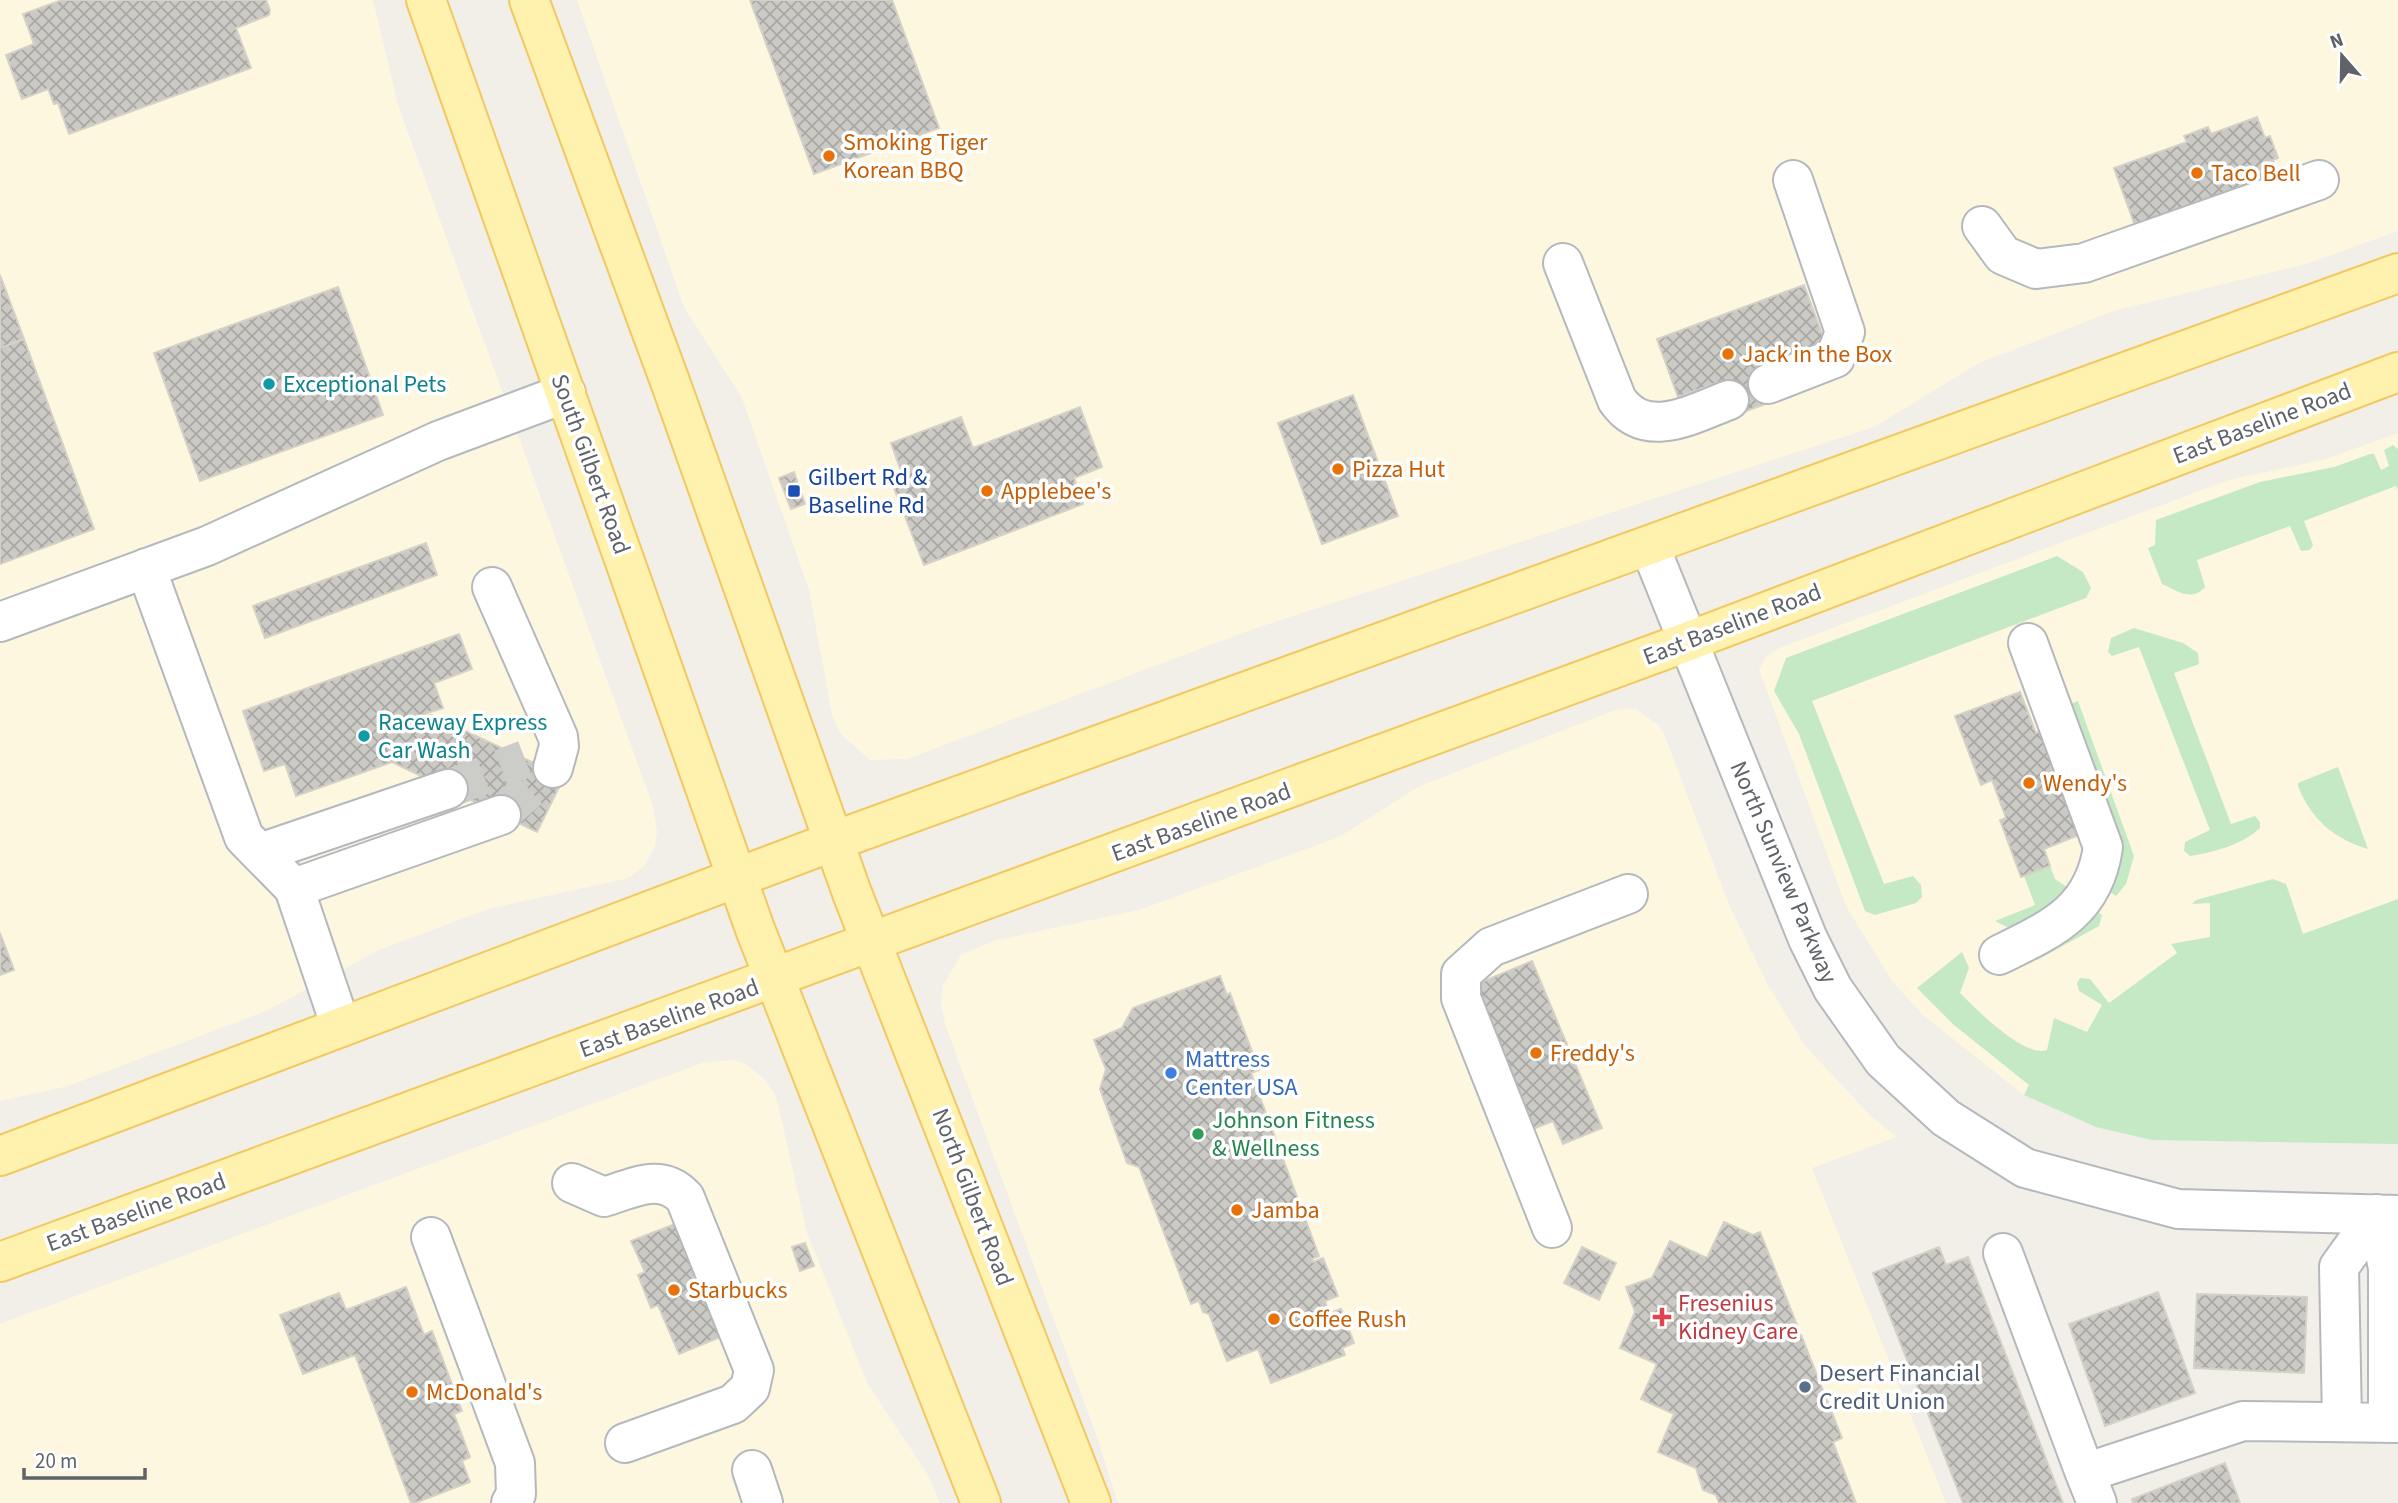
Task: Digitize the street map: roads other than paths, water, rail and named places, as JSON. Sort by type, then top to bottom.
[{"type":"main road","name":"South Gilbert Road","points":[[426,0],[775,979]]},
{"type":"main road","points":[[529,0],[834,841]]},
{"type":"main road","points":[[0,1156],[834,841],[1650,547],[2398,273]]},
{"type":"main road","name":"East Baseline Road","points":[[0,1262],[1689,641],[2398,372]]},
{"type":"main road","name":"North Gilbert Road","points":[[834,841],[1091,1503]]},
{"type":"main road","points":[[775,979],[981,1503]]},
{"type":"street","points":[[1768,384],[1835,358],[1845,332],[1793,180]]},
{"type":"street","points":[[1983,226],[2003,255],[2036,269],[2084,263],[2319,180]]},
{"type":"street","points":[[1563,263],[1617,400],[1627,414],[1641,420],[1675,420],[1729,400]]},
{"type":"street","points":[[0,622],[207,546],[438,441],[566,393]]},
{"type":"street","name":"North Sunview Parkway","points":[[1650,547],[1808,939],[1833,989],[1883,1060],[1945,1118],[2025,1167],[2179,1209],[2388,1214]]},
{"type":"street","points":[[146,568],[244,836],[277,871],[341,1027]]},
{"type":"street","points":[[492,587],[546,753]]},
{"type":"street","points":[[1999,955],[2065,917],[2090,892],[2100,870],[2103,847],[2028,643]]},
{"type":"street","points":[[277,871],[474,802],[277,871]]},
{"type":"street","points":[[1552,1228],[1461,998],[1461,974],[1491,947],[1628,894]]},
{"type":"street","points":[[572,1182],[604,1197],[659,1181],[677,1189],[685,1198],[754,1370],[750,1388],[733,1404],[625,1443]]},
{"type":"street","points":[[2342,1421],[2339,1267],[2388,1214]]},
{"type":"street","points":[[2003,1253],[2091,1488],[2243,1421],[2393,1423],[2388,1214]]},
{"type":"street","points":[[431,1237],[515,1463],[516,1494],[511,1503]]},
{"type":"tunnel","points":[[448,789],[525,759]]},
{"type":"tunnel","points":[[501,815],[553,768]]},
{"type":"place","name":"Smoking Tiger Korean BBQ","points":[[829,156]]},
{"type":"place","name":"Taco Bell","points":[[2197,173]]},
{"type":"place","name":"Jack in the Box","points":[[1728,354]]},
{"type":"place","name":"Exceptional Pets","points":[[269,384]]},
{"type":"place","name":"Pizza Hut","points":[[1338,469]]},
{"type":"place","name":"Gilbert Rd & Baseline Rd","points":[[794,491]]},
{"type":"place","name":"Applebee's","points":[[987,491]]},
{"type":"place","name":"Raceway Express Car Wash","points":[[364,736]]},
{"type":"place","name":"Wendy's","points":[[2029,783]]},
{"type":"place","name":"Freddy's","points":[[1536,1053]]},
{"type":"place","name":"Mattress Center USA","points":[[1171,1073]]},
{"type":"place","name":"Johnson Fitness & Wellness","points":[[1198,1134]]},
{"type":"place","name":"Jamba","points":[[1237,1210]]},
{"type":"place","name":"Starbucks","points":[[674,1290]]},
{"type":"place","name":"Fresenius Kidney Care","points":[[1662,1317]]},
{"type":"place","name":"Coffee Rush","points":[[1274,1319]]},
{"type":"place","name":"Desert Financial Credit Union","points":[[1805,1387]]},
{"type":"place","name":"McDonald's","points":[[412,1392]]}]
